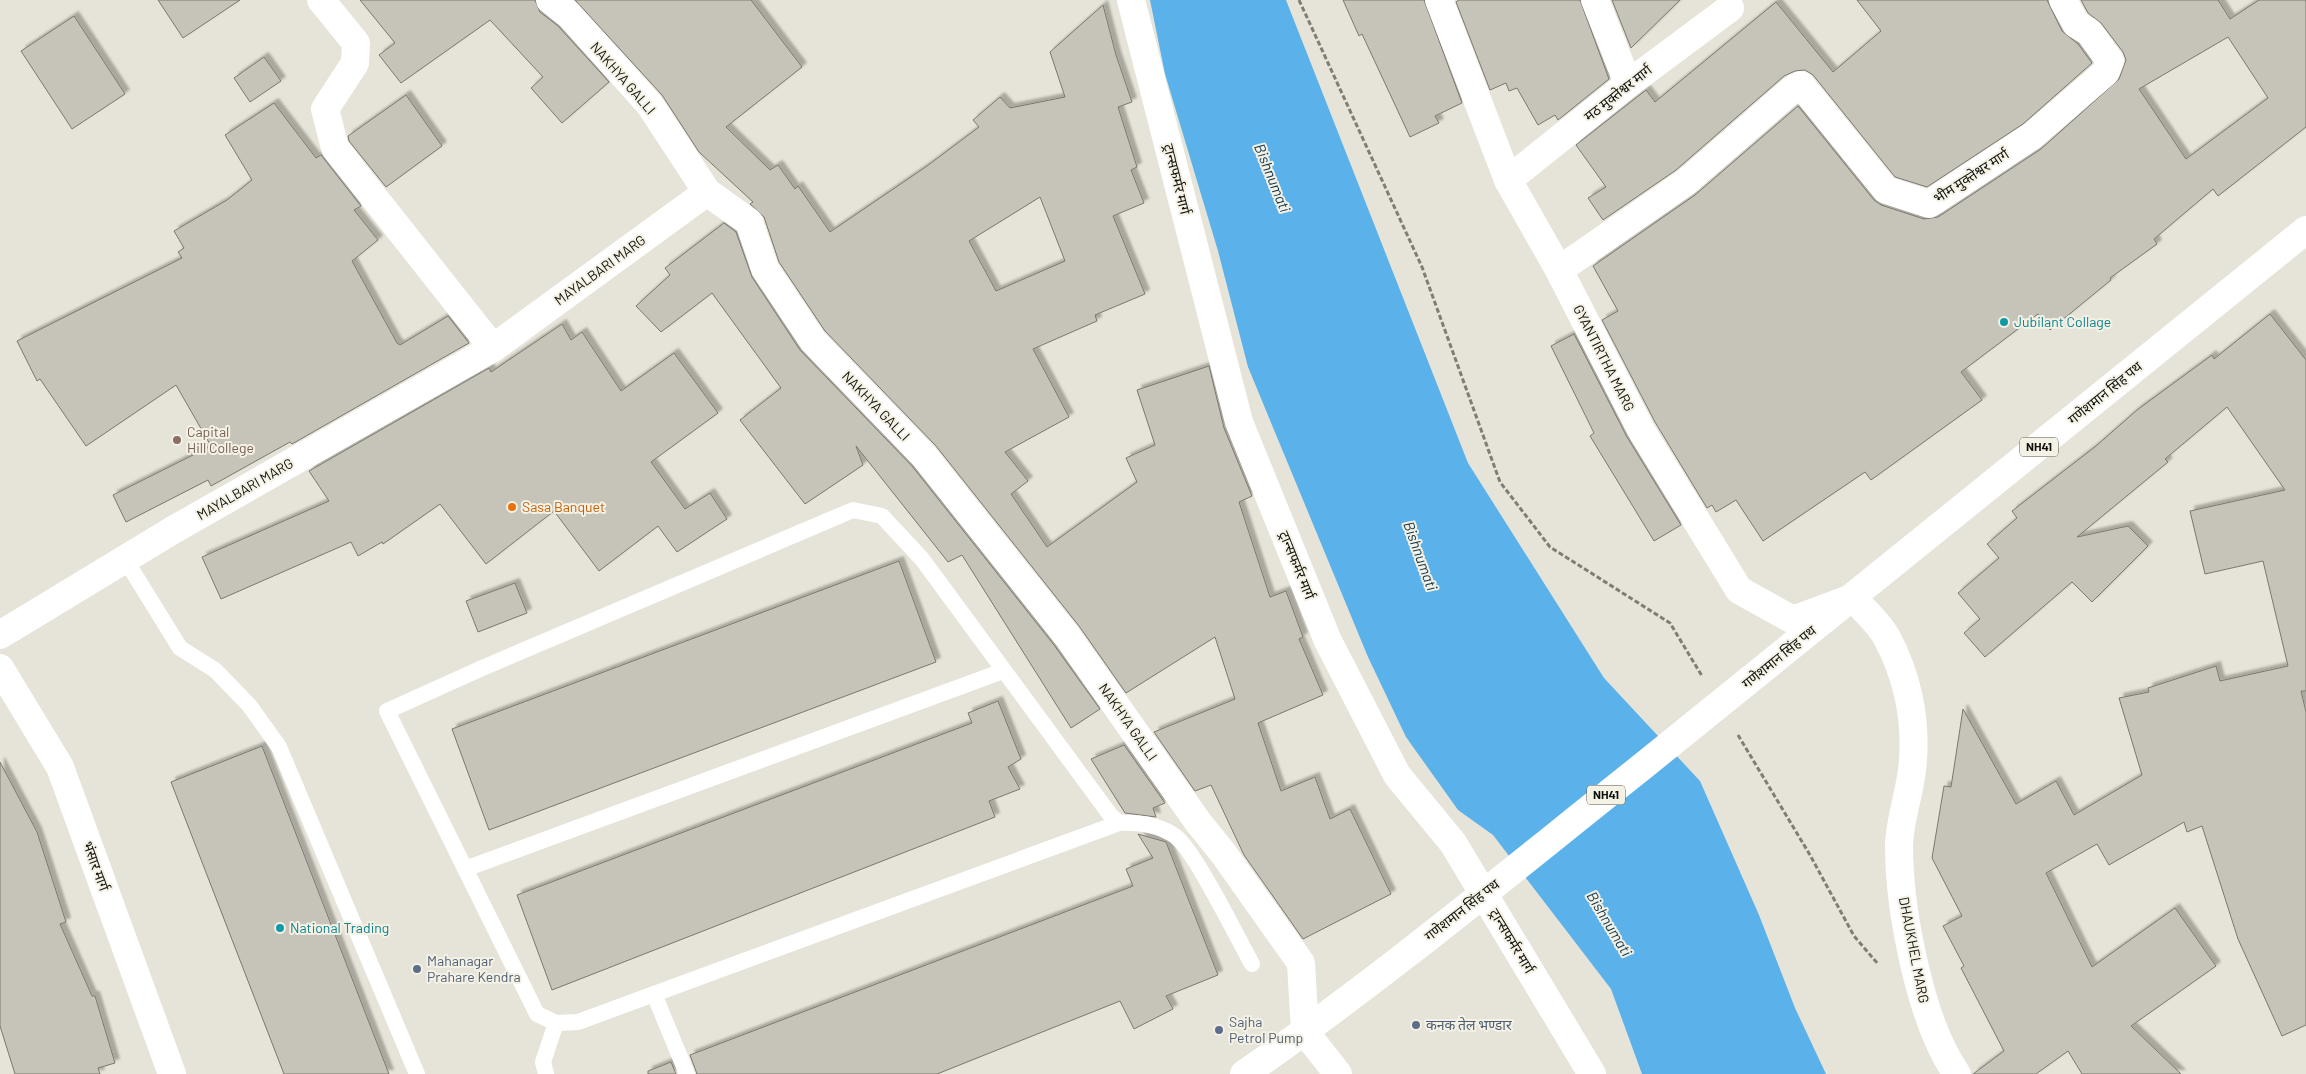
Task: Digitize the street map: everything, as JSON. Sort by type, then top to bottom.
[{"type":"main road","points":[[320,0],[356,43],[355,63],[326,109],[335,148],[493,348]]},
{"type":"main road","name":"NAKHYA GALLI","points":[[550,0],[568,15],[650,105],[707,192],[749,222],[765,269],[813,340],[924,456],[1067,636],[1198,822],[1223,853],[1301,963],[1305,1032]]},
{"type":"main road","name":"ट्रान्सफर्मर मार्ग","points":[[1131,0],[1239,422],[1328,640],[1396,775],[1453,843],[1592,1074]]},
{"type":"main road","name":"GYANTIRTHA MARG","points":[[1439,0],[1508,180],[1559,270],[1640,430],[1739,590],[1793,620],[1853,598]]},
{"type":"main road","points":[[1595,0],[1628,84]]},
{"type":"main road","name":"भीम मुक्तेश्वर मार्ग","points":[[1559,270],[1686,182],[1794,88],[1801,86],[1886,190],[1929,204],[2032,136],[2105,73],[2110,61],[2089,32],[2076,24],[2063,0]]},
{"type":"main road","name":"मठ मुक्तेश्वर मार्ग","points":[[1508,180],[1628,84],[1730,8]]},
{"type":"main road","name":"MAYALBARI MARG","points":[[0,635],[125,559],[493,348],[707,192]]},
{"type":"main road","name":"गणेशमान सिंह पथ","points":[[1244,1074],[1305,1032],[1440,927],[1771,664],[2306,230]]},
{"type":"main road","name":"DHAUKHEL MARG","points":[[1853,598],[1887,637],[1909,690],[1914,758],[1899,844],[1904,911],[1926,1012],[1948,1061],[1957,1074]]},
{"type":"main road","name":"भंसार मार्ग","points":[[0,668],[60,767],[172,1074]]},
{"type":"main road","points":[[1305,1032],[1338,1074]]},
{"type":"lane","points":[[1119,823],[1002,671],[922,559],[882,516],[853,510],[480,668],[387,711],[538,1014],[556,1024],[578,1022],[1119,823],[1135,822],[1176,836],[1193,860],[1252,964]]},
{"type":"lane","points":[[125,559],[180,648],[215,670],[249,706],[279,748],[417,1074]]},
{"type":"lane","points":[[465,869],[1002,671]]},
{"type":"lane","points":[[654,994],[687,1074]]},
{"type":"lane","points":[[546,1074],[543,1062],[556,1024]]},
{"type":"path","points":[[1299,0],[1422,267],[1500,482],[1550,547],[1670,623],[1705,681]]},
{"type":"path","points":[[1735,730],[1810,855],[1854,936],[1884,971]]},
{"type":"water","name":"Bishnumati","points":[[1150,0],[1286,0],[1468,463],[1604,678],[1700,781],[1759,915],[1795,1008],[1826,1074],[1642,1074],[1611,989],[1493,835],[1458,810],[1406,737],[1368,657],[1248,367],[1218,251],[1165,74]]},
{"type":"building","points":[[158,0],[240,0],[183,38]]},
{"type":"building","points":[[360,0],[535,0],[540,12],[558,26],[609,82],[562,123],[531,88],[543,77],[490,20],[401,83],[379,55],[395,43]]},
{"type":"building","points":[[575,0],[751,0],[802,67],[726,127],[770,170],[778,165],[795,189],[798,186],[830,232],[927,166],[979,127],[973,120],[1000,97],[1010,108],[1065,97],[1050,52],[1103,5],[1116,55],[1132,102],[1118,107],[1137,167],[1131,170],[1144,203],[1113,216],[1145,294],[1095,315],[1097,321],[1033,349],[1069,417],[1005,452],[1028,481],[1011,494],[1047,547],[1137,482],[1126,458],[1155,445],[1137,390],[1209,366],[1224,428],[1252,496],[1239,502],[1270,597],[1286,591],[1303,637],[1299,639],[1323,695],[1258,723],[1281,791],[1315,777],[1330,819],[1350,809],[1391,894],[1303,939],[1244,855],[1211,785],[1195,791],[1154,732],[1235,699],[1215,637],[1126,693],[1079,626],[936,446],[825,331],[779,262],[764,217],[750,204],[753,202],[699,152],[662,95]],"holes":[[[1040,197],[1065,261],[996,291],[969,241]]]},
{"type":"building","points":[[1343,0],[1424,0],[1462,103],[1435,116],[1439,123],[1410,137],[1362,34],[1359,36]]},
{"type":"building","points":[[1459,0],[1580,0],[1609,79],[1558,120],[1555,115],[1538,125],[1517,88],[1509,91],[1506,83],[1490,90],[1456,2]]},
{"type":"building","points":[[1612,0],[1680,0],[1631,48]]},
{"type":"building","points":[[1857,0],[2047,0],[2062,31],[2078,44],[2092,63],[2023,124],[1927,187],[1895,177],[1813,75],[1805,70],[1795,71],[1784,76],[1676,170],[1603,220],[1588,198],[1606,187],[1576,145],[1646,90],[1655,102],[1776,2],[1833,72],[1881,31]]},
{"type":"building","points":[[2081,0],[2218,0],[2230,19],[2259,0],[2306,0],[2306,127],[2218,196],[2213,189],[2154,239],[2157,244],[2110,278],[2111,280],[2050,330],[2038,314],[1961,372],[1982,400],[1871,480],[1865,472],[1763,541],[1736,500],[1716,512],[1712,505],[1707,508],[1655,422],[1602,320],[1618,311],[1593,266],[1695,195],[1798,106],[1874,200],[1881,205],[1924,219],[1938,217],[2041,149],[2119,79],[2126,60],[2123,52],[2101,23],[2088,13]],"holes":[[[2228,37],[2268,98],[2186,159],[2139,89]]]},
{"type":"building","points":[[74,16],[125,94],[72,129],[21,51]]},
{"type":"building","points":[[264,57],[281,81],[250,102],[234,78]]},
{"type":"building","points":[[406,95],[442,146],[386,187],[349,141],[348,136]]},
{"type":"building","points":[[274,103],[316,158],[321,155],[361,206],[354,210],[378,240],[352,261],[397,343],[400,345],[448,316],[469,343],[292,444],[290,442],[211,486],[208,480],[126,522],[113,495],[211,446],[176,385],[86,446],[40,379],[37,381],[17,341],[182,258],[178,252],[184,248],[174,231],[227,200],[252,180],[225,135]]},
{"type":"building","points":[[724,223],[736,232],[752,277],[800,350],[912,466],[1054,645],[1100,709],[1071,728],[962,555],[948,562],[856,446],[863,465],[805,504],[740,420],[781,388],[712,293],[661,332],[636,306],[670,275],[665,268]]},
{"type":"building","points":[[2270,314],[2306,360],[2306,691],[2301,691],[2306,712],[2306,1025],[2282,1036],[2238,939],[2202,826],[2187,832],[2184,822],[2109,865],[2097,844],[2046,873],[2092,967],[2175,908],[2216,966],[2131,1026],[2181,1074],[2082,1074],[2068,1051],[2036,1074],[1973,1074],[2004,1051],[1961,968],[1964,966],[1943,926],[1962,916],[1932,858],[1944,786],[1951,787],[1963,709],[2016,804],[2056,781],[2074,815],[2142,775],[2119,698],[2149,692],[2148,688],[2216,666],[2220,681],[2288,666],[2263,561],[2205,574],[2190,511],[2285,490],[2227,407],[2165,459],[2168,462],[2077,537],[2128,526],[2148,546],[2092,602],[2072,582],[1985,657],[1964,633],[1980,619],[1958,593],[1999,558],[1987,544],[2017,518],[2012,511],[2096,446],[2137,410],[2212,355],[2214,359]]},
{"type":"building","points":[[562,324],[571,340],[582,332],[621,391],[674,353],[718,413],[651,462],[685,509],[710,493],[727,519],[677,552],[658,526],[599,571],[554,511],[486,564],[440,504],[383,544],[382,542],[358,556],[351,542],[221,599],[202,557],[329,501],[309,471],[489,368],[491,372]]},
{"type":"building","points":[[1574,334],[1627,437],[1681,525],[1654,541],[1590,436],[1594,433],[1551,346]]},
{"type":"building","points":[[899,561],[936,662],[489,830],[452,729]]},
{"type":"building","points":[[515,583],[527,613],[478,632],[466,601]]},
{"type":"building","points":[[998,701],[1021,759],[1008,767],[1020,789],[989,801],[995,817],[552,990],[517,895],[972,723],[968,713]]},
{"type":"building","points":[[1124,745],[1165,803],[1153,808],[1156,817],[1125,813],[1091,759]]},
{"type":"building","name":"National Trading","points":[[262,746],[389,1074],[284,1074],[171,782]]},
{"type":"building","points":[[0,762],[37,832],[66,922],[60,924],[92,996],[95,996],[115,1063],[98,1068],[100,1074],[15,1074],[0,1026]]},
{"type":"building","points":[[1138,834],[1166,842],[1218,975],[1166,996],[1173,1009],[1134,1029],[1120,1001],[937,1074],[697,1074],[690,1055],[1133,886],[1126,869],[1153,858]]},
{"type":"building","points":[[671,1062],[676,1074],[648,1074],[648,1071]]},
{"type":"place","name":"Jubilant Collage","points":[[2004,322]]},
{"type":"place","name":"Capital Hill College","points":[[177,440]]},
{"type":"place","name":"Sasa Banquet","points":[[512,507]]},
{"type":"place","name":"National Trading","points":[[280,928]]},
{"type":"place","name":"Mahanagar Prahare Kendra","points":[[417,969]]},
{"type":"place","name":"कनक तेल भण्डार","points":[[1416,1025]]},
{"type":"place","name":"Sajha Petrol Pump","points":[[1219,1030]]}]
